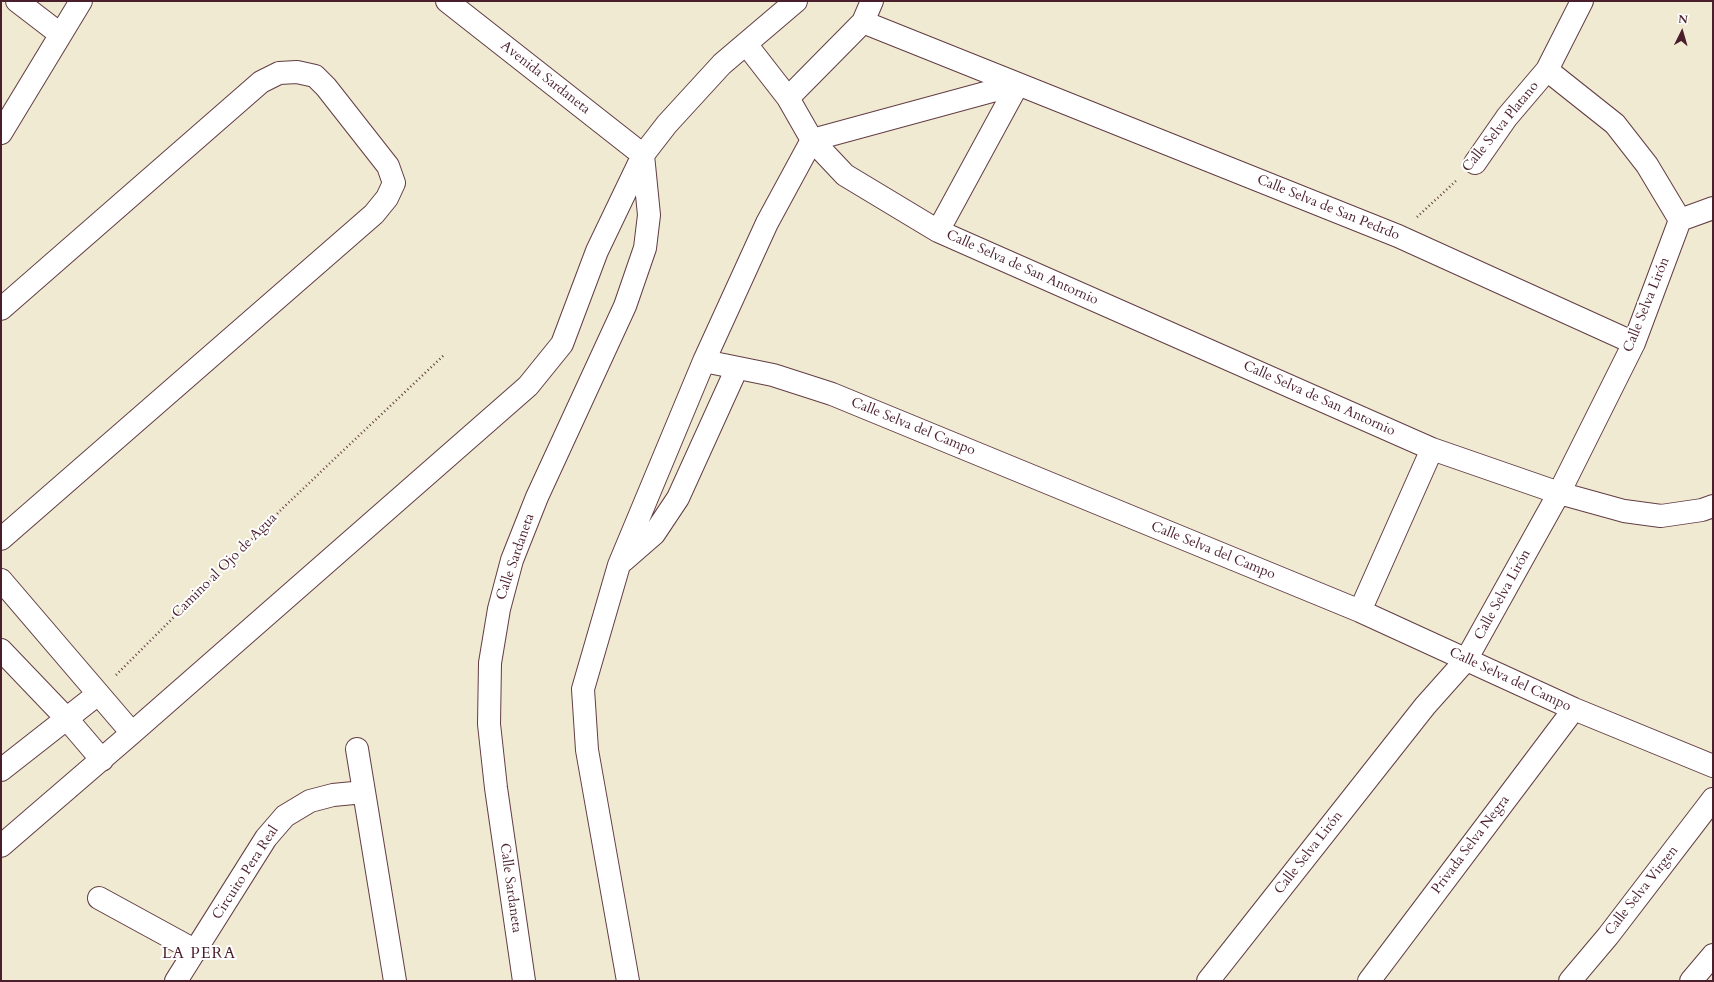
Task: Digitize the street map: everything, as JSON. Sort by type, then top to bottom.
[{"type":"street","points":[[17,1],[60,34]]},
{"type":"street","points":[[1,134],[60,34],[82,1]]},
{"type":"street","name":"Avenida Sardaneta","points":[[446,1],[642,155]]},
{"type":"street","points":[[1,846],[132,734],[528,386],[562,344],[597,251],[642,155],[666,124],[722,64],[796,1]]},
{"type":"street","points":[[788,98],[863,22],[872,1]]},
{"type":"street","name":"Calle Selva Platano","points":[[1475,163],[1507,116],[1546,70],[1582,1]]},
{"type":"street","name":"Calle Selva de San Pedrdo","points":[[863,22],[1398,236],[1634,343]]},
{"type":"street","name":"Calle Selva de San Antornio","points":[[746,44],[788,98],[812,140],[846,175],[938,231],[1432,449],[1559,493],[1624,511],[1661,516],[1702,510],[1713,506]]},
{"type":"street","points":[[1546,70],[1615,124],[1647,165],[1680,220],[1713,208]]},
{"type":"street","points":[[1,309],[261,82],[279,73],[297,72],[314,76],[326,87],[388,166],[394,183],[387,198],[374,214],[1,540]]},
{"type":"street","points":[[628,981],[587,750],[583,689],[619,565],[704,361],[767,223],[812,140],[1018,84]]},
{"type":"street","points":[[938,231],[1018,84]]},
{"type":"street","name":"Calle Sardaneta","points":[[524,981],[493,766],[489,724],[490,663],[499,609],[512,560],[537,497],[625,306],[645,248],[649,215],[642,155]]},
{"type":"street","name":"Calle Selva Lirón","points":[[1208,981],[1425,706],[1466,660],[1559,493],[1634,343],[1680,220]]},
{"type":"street","name":"Calle Selva del Campo","points":[[704,361],[773,375],[832,394],[1360,611],[1574,709],[1713,766]]},
{"type":"street","points":[[619,565],[654,534],[678,498],[737,368]]},
{"type":"street","points":[[1360,611],[1432,449]]},
{"type":"street","points":[[1,580],[132,734]]},
{"type":"street","points":[[1,650],[67,719],[102,760]]},
{"type":"street","points":[[1,770],[98,694]]},
{"type":"street","name":"Privada Selva Negra","points":[[1369,981],[1574,709]]},
{"type":"street","points":[[357,749],[395,981]]},
{"type":"street","name":"Circuito Pera Real","points":[[176,981],[266,838],[285,816],[310,801],[333,795],[364,792]]},
{"type":"street","name":"Calle Selva Virgen","points":[[1570,981],[1608,936],[1713,799]]},
{"type":"street","points":[[99,898],[196,951]]},
{"type":"street","points":[[1691,981],[1713,955]]},
{"type":"path","name":"Calle Selva Platano","points":[[1398,236],[1475,163]]},
{"type":"path","name":"Camino al Ojo de Agua","points":[[98,694],[287,504],[444,355]]},
{"type":"district","name":"LA PERA","points":[[199,954]]}]
